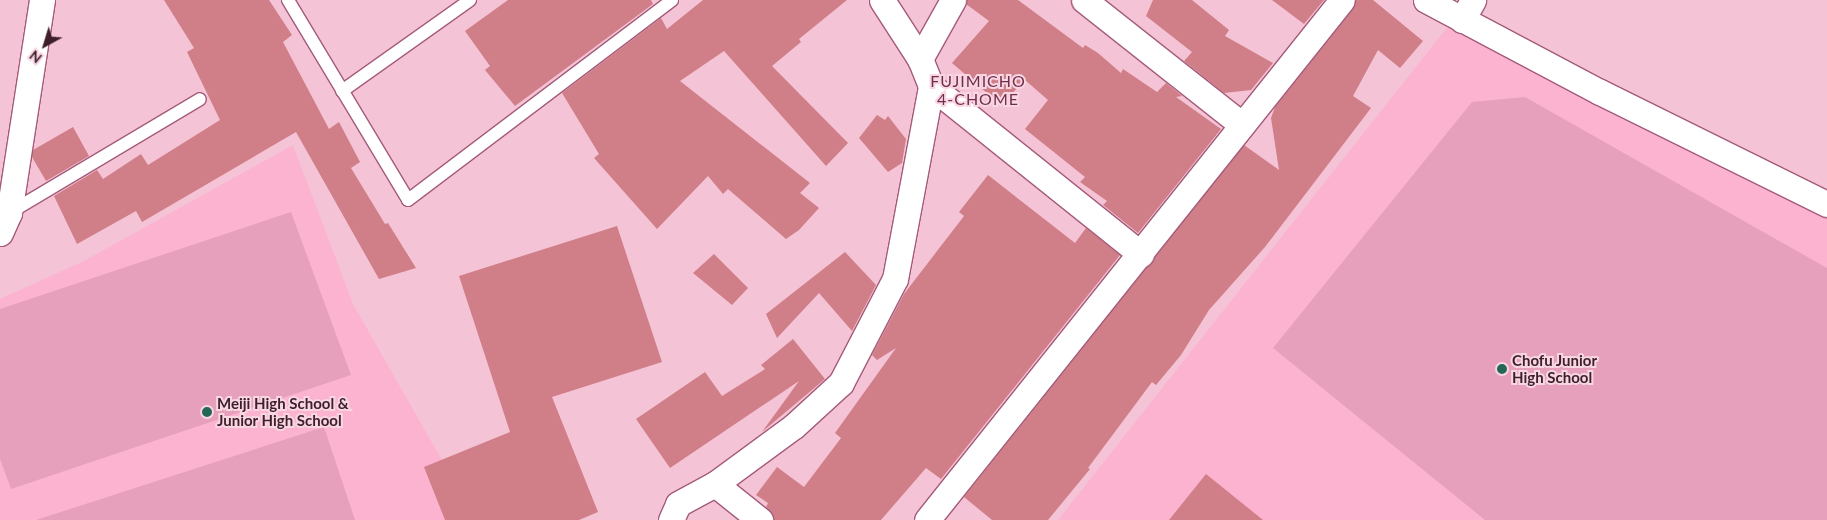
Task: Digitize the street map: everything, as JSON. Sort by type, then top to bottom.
[{"type":"street","points":[[5,223],[9,150],[42,0]]},
{"type":"street","points":[[882,0],[920,59],[931,86],[1141,254]]},
{"type":"street","points":[[920,59],[953,0]]},
{"type":"street","points":[[1084,0],[1242,125]]},
{"type":"street","points":[[927,520],[1342,0]]},
{"type":"street","points":[[1426,0],[1468,10],[1827,204]]},
{"type":"street","points":[[671,520],[678,504],[715,484],[794,426],[840,383],[895,279],[931,86]]},
{"type":"street","points":[[715,484],[760,520]]},
{"type":"lane","points":[[288,0],[408,200],[672,0]]},
{"type":"lane","points":[[342,91],[470,0]]},
{"type":"lane","points":[[5,223],[200,99]]},
{"type":"shaded area","name":"Chofu Junior High School","points":[[1449,25],[1608,112],[1827,217],[1827,520],[1058,520]]},
{"type":"shaded area","name":"Chofu Junior High School","points":[[1525,97],[1827,268],[1827,520],[1485,520],[1273,348],[1472,102]]},
{"type":"shaded area","name":"Meiji High School & Junior High School","points":[[293,145],[353,304],[476,520],[0,520],[0,299],[84,261]]},
{"type":"shaded area","points":[[291,212],[351,375],[11,489],[0,459],[0,309]]},
{"type":"shaded area","points":[[324,427],[355,520],[36,520]]},
{"type":"building","points":[[164,0],[269,0],[292,35],[283,42],[329,129],[339,122],[360,162],[351,168],[385,224],[388,223],[416,268],[379,279],[296,132],[142,222],[136,211],[77,244],[54,196],[97,170],[103,179],[141,154],[148,165],[220,120],[187,52],[194,48]]},
{"type":"building","points":[[508,0],[651,0],[653,4],[515,106],[485,70],[490,66],[465,31]]},
{"type":"building","points":[[703,0],[847,0],[799,39],[801,42],[772,66],[848,143],[826,166],[724,51],[680,81],[810,183],[800,193],[819,208],[799,230],[786,239],[728,189],[723,194],[708,176],[657,229],[594,158],[599,154],[562,93],[661,18],[667,29]]},
{"type":"building","points":[[967,0],[1018,0],[1083,48],[1085,45],[1098,53],[1121,73],[1123,69],[1157,92],[1166,83],[1182,96],[1176,97],[1221,129],[1138,233],[1103,205],[1107,201],[1080,182],[1085,177],[1025,129],[1048,100],[1025,80],[1001,105],[952,63],[989,21],[966,4]]},
{"type":"building","points":[[1153,0],[1192,0],[1229,30],[1225,36],[1273,63],[1251,90],[1224,93],[1184,61],[1192,52],[1146,16]]},
{"type":"building","points":[[1272,0],[1324,0],[1304,24]]},
{"type":"building","points":[[1356,0],[1373,0],[1423,41],[1400,68],[1378,50],[1353,96],[1371,108],[1265,247],[1209,310],[1181,355],[1156,385],[1152,382],[1088,468],[1090,469],[1048,520],[992,520],[964,497],[1244,145],[1279,170],[1271,118],[1275,107],[1353,9]]},
{"type":"building","points":[[877,115],[885,120],[888,116],[906,139],[902,163],[888,172],[859,138]]},
{"type":"building","points":[[73,127],[89,156],[46,181],[32,157],[33,150]]},
{"type":"building","points":[[988,175],[1075,243],[1086,228],[1120,255],[941,479],[926,468],[881,520],[774,520],[766,507],[768,503],[756,495],[777,467],[804,487],[841,438],[835,433],[896,348],[877,360],[872,355],[904,294],[964,216],[959,212]]},
{"type":"building","points":[[617,226],[662,362],[552,397],[598,512],[579,520],[445,520],[424,467],[510,432],[459,276]]},
{"type":"building","points":[[845,252],[876,285],[852,331],[819,293],[777,338],[766,314]]},
{"type":"building","points":[[714,254],[748,288],[732,305],[693,273]]},
{"type":"building","points":[[793,339],[825,379],[762,432],[799,381],[670,468],[636,419],[705,372],[722,396],[765,369],[761,365]]},
{"type":"building","points":[[1206,474],[1263,520],[1169,520]]},
{"type":"place","name":"Chofu Junior High School","points":[[1502,369]]},
{"type":"place","name":"Meiji High School & Junior High School","points":[[207,412]]},
{"type":"district","name":"FUJIMICHO 4-CHOME","points":[[978,90]]}]
